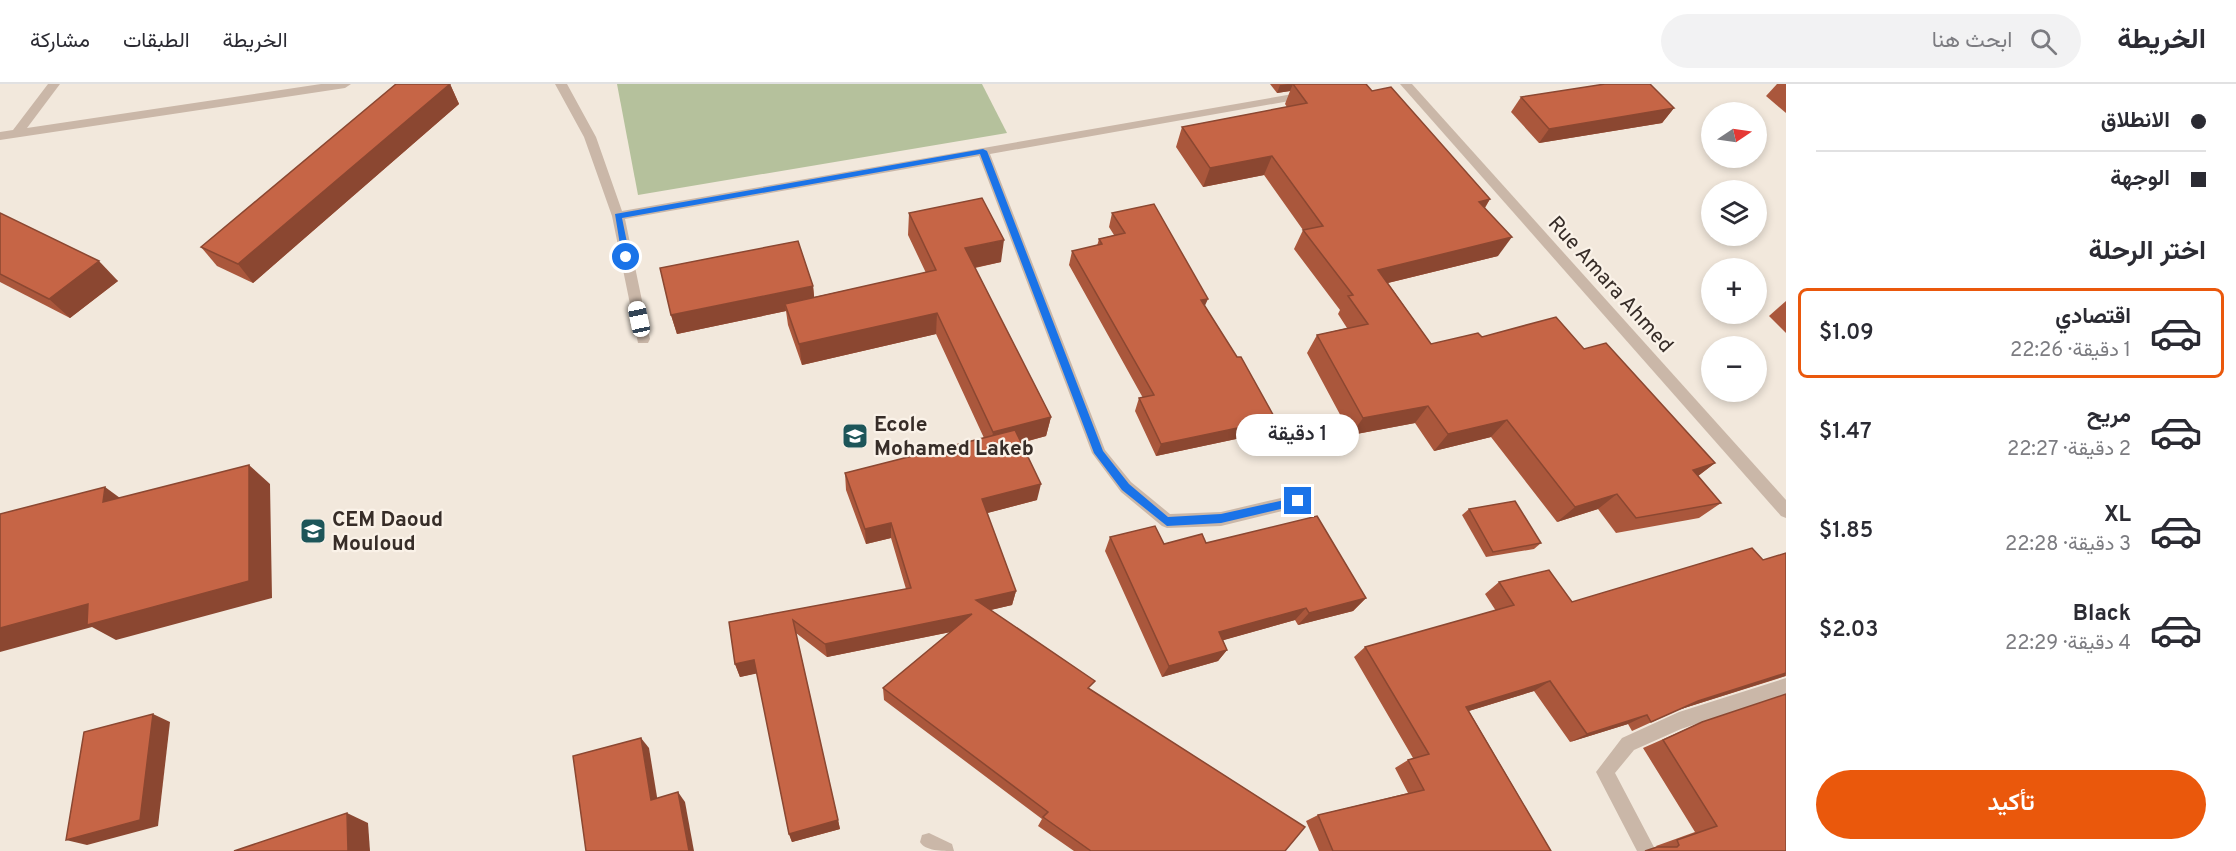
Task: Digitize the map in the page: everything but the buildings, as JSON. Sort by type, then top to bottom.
[{"type":"street","points":[[16,134],[54,84]]},
{"type":"street","points":[[0,136],[345,84]]},
{"type":"street","points":[[561,84],[590,136],[618,216],[643,339]]},
{"type":"street","name":"Rue Amara Ahmed","points":[[1406,84],[1786,511]]},
{"type":"street","points":[[618,216],[1317,92]]},
{"type":"street","points":[[983,151],[1099,453],[1126,487],[1167,521],[1221,519],[1298,501]]},
{"type":"street","points":[[1647,851],[1605,772],[1628,744],[1679,721],[1786,686]]},
{"type":"green space","points":[[617,84],[982,84],[1007,133],[638,195]]},
{"type":"place","name":"Ecole Mohamed Lakeb","points":[[855,436]]},
{"type":"place","name":"CEM Daoud Mouloud","points":[[313,531]]},
{"type":"route","points":[[626,257],[618,216],[983,151],[1099,453],[1126,487],[1167,521],[1221,519],[1298,501]]}]
